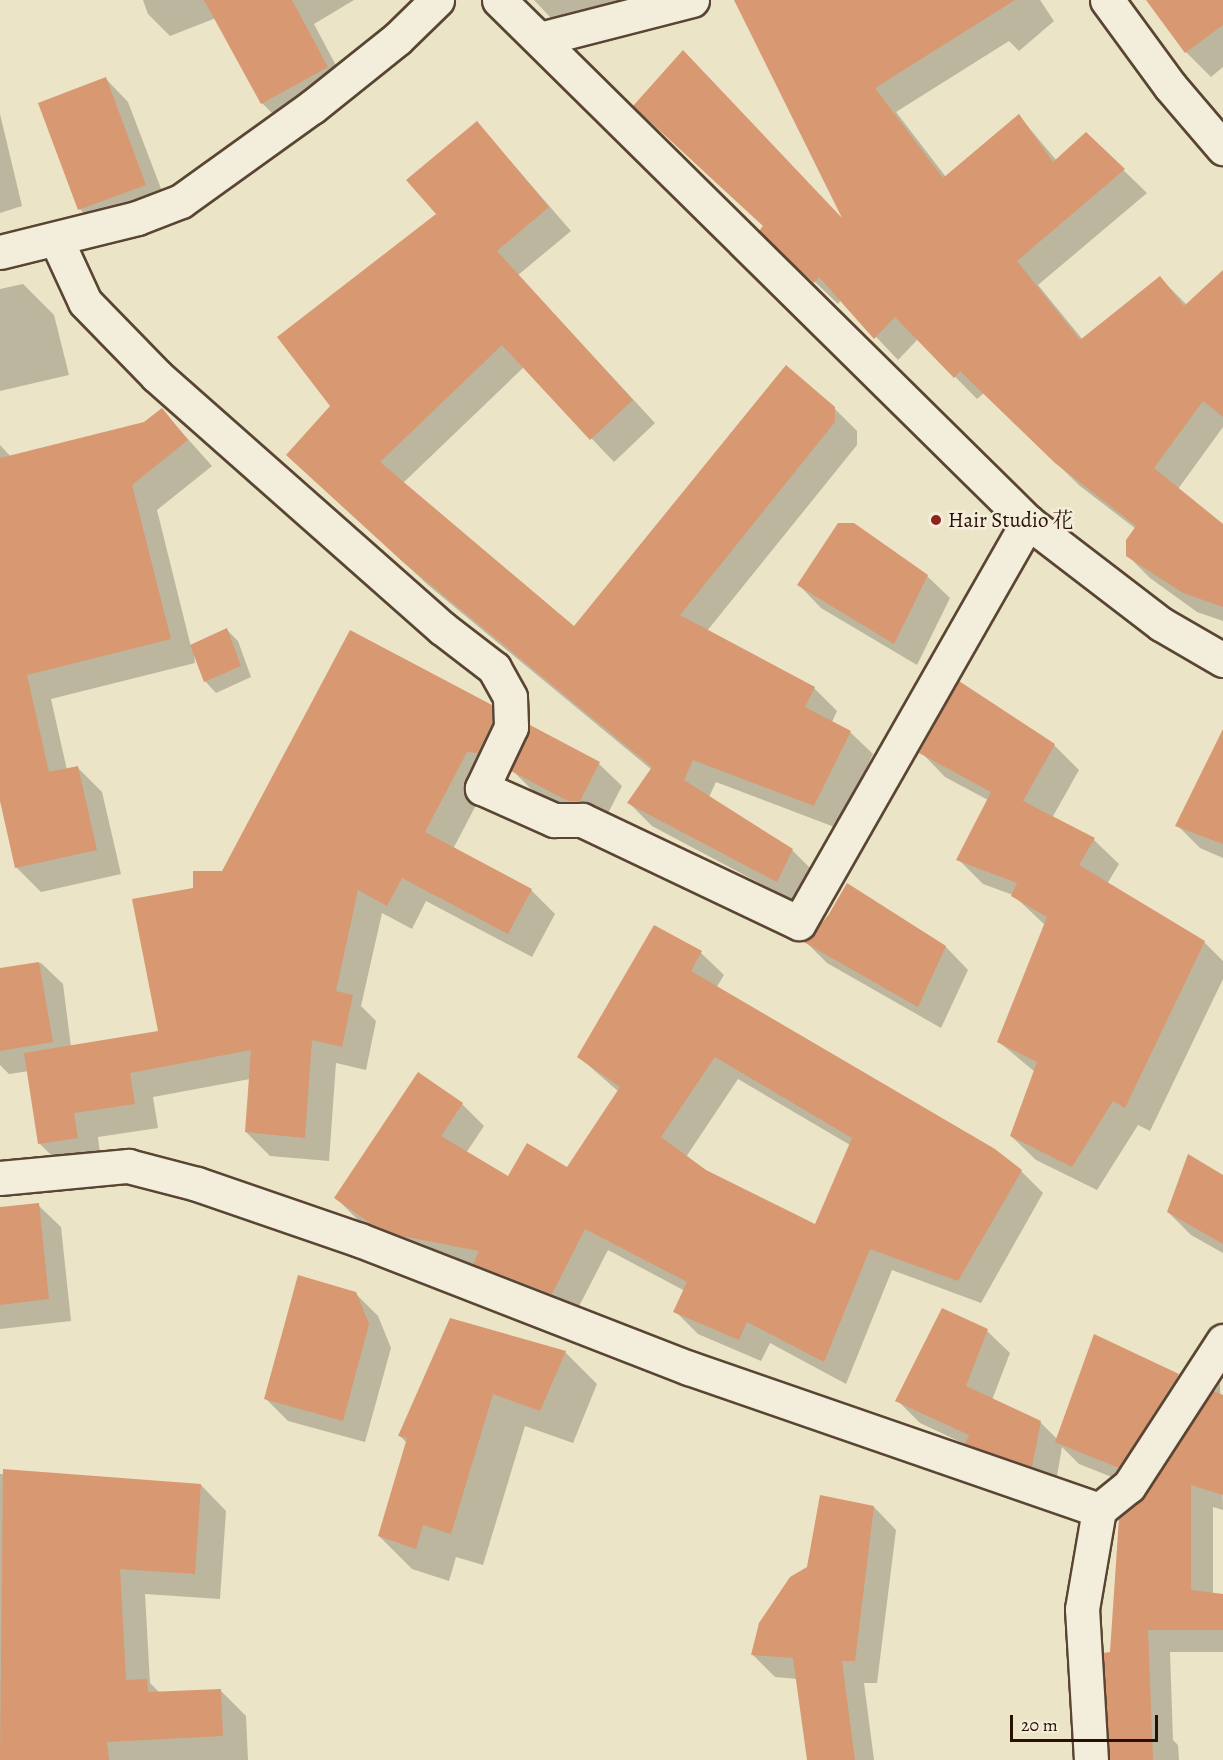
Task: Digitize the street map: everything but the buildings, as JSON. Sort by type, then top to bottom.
[{"type":"street","points":[[0,252],[137,218],[181,201],[312,107],[397,39],[437,0]]},
{"type":"street","points":[[499,0],[1028,522],[1161,624],[1223,660]]},
{"type":"street","points":[[540,39],[693,0]]},
{"type":"street","points":[[1107,0],[1170,86],[1223,148]]},
{"type":"street","points":[[56,239],[85,302],[157,376],[442,628],[494,668],[510,697],[511,727],[482,788],[554,820],[582,820],[799,923],[1028,522]]},
{"type":"street","points":[[0,1179],[128,1166],[197,1184],[360,1240],[689,1368],[1099,1510]]},
{"type":"street","points":[[1091,1760],[1082,1609],[1099,1510],[1129,1486],[1223,1341]]},
{"type":"place","name":"Hair Studio 花","points":[[936,520]]}]
